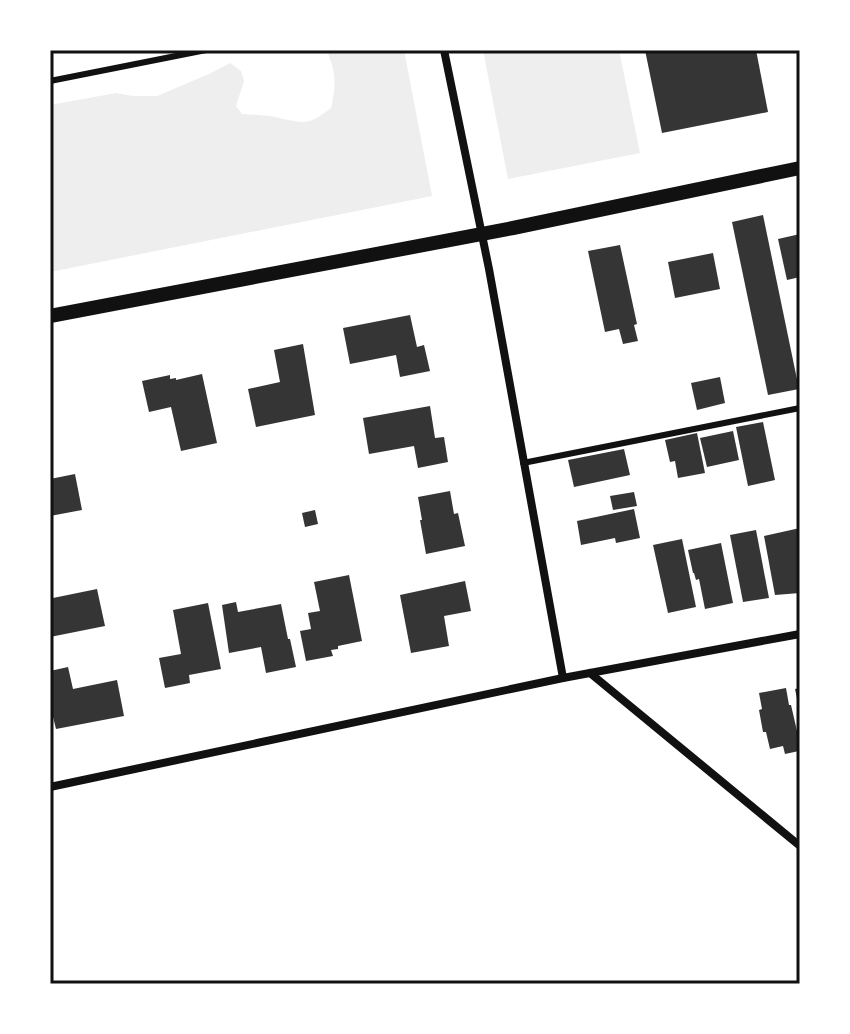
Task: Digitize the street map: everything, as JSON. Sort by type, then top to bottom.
[{"type":"street","points":[[444,50],[563,678]]},
{"type":"street","points":[[50,316],[481,234],[800,168]]},
{"type":"street","points":[[50,787],[563,678],[800,634]]},
{"type":"street","points":[[590,673],[800,846]]},
{"type":"lane","points":[[50,81],[206,50]]},
{"type":"lane","points":[[523,463],[800,408]]},
{"type":"shaded area","points":[[328,50],[404,50],[432,196],[50,272],[50,105],[116,93],[157,96],[230,63],[241,71],[244,81],[236,106],[242,114],[310,121],[331,108],[334,79]]},
{"type":"shaded area","points":[[483,50],[619,50],[640,153],[508,179]]},
{"type":"building","points":[[645,50],[756,50],[768,112],[662,133]]},
{"type":"building","points":[[763,215],[799,389],[768,395],[732,222]]},
{"type":"building","points":[[800,234],[800,277],[787,280],[778,239]]},
{"type":"building","points":[[620,245],[638,341],[623,344],[619,329],[605,332],[588,251]]},
{"type":"building","points":[[713,253],[720,289],[675,298],[668,262]]},
{"type":"building","points":[[410,315],[417,347],[424,345],[430,371],[400,377],[396,355],[350,364],[343,328]]},
{"type":"building","points":[[303,344],[315,415],[256,427],[248,389],[280,382],[274,350]]},
{"type":"building","points":[[202,374],[217,443],[181,451],[171,407],[149,412],[142,381],[170,375],[170,379],[176,380]]},
{"type":"building","points":[[720,377],[725,403],[697,410],[691,383]]},
{"type":"building","points":[[430,406],[435,438],[444,437],[448,462],[418,468],[414,446],[369,454],[363,418]]},
{"type":"building","points":[[763,422],[775,480],[748,486],[736,427]]},
{"type":"building","points":[[733,431],[739,460],[707,467],[700,438]]},
{"type":"building","points":[[697,433],[705,473],[678,478],[675,461],[670,462],[665,440]]},
{"type":"building","points":[[624,449],[630,475],[574,487],[568,460]]},
{"type":"building","points":[[75,474],[82,510],[50,516],[50,479]]},
{"type":"building","points":[[450,491],[465,546],[426,554],[418,497]]},
{"type":"building","points":[[634,492],[637,506],[613,510],[610,496]]},
{"type":"building","points":[[634,509],[640,538],[616,543],[615,538],[581,545],[577,521]]},
{"type":"building","points":[[315,510],[318,524],[305,527],[302,513]]},
{"type":"building","points":[[800,528],[800,593],[775,595],[764,536]]},
{"type":"building","points":[[756,530],[769,598],[743,602],[730,535]]},
{"type":"building","points":[[682,539],[696,607],[668,613],[653,545]]},
{"type":"building","points":[[721,543],[733,603],[705,609],[699,579],[696,580],[693,573],[688,550]]},
{"type":"building","points":[[349,575],[362,641],[338,646],[338,649],[331,650],[333,656],[306,661],[300,631],[311,629],[308,613],[320,611],[314,582]]},
{"type":"building","points":[[465,581],[471,611],[444,616],[449,646],[411,653],[400,595]]},
{"type":"building","points":[[97,589],[105,626],[50,637],[50,592],[53,598]]},
{"type":"building","points":[[236,602],[238,612],[281,604],[296,667],[266,673],[261,647],[229,653],[222,605]]},
{"type":"building","points":[[208,603],[221,669],[189,675],[190,683],[165,688],[159,658],[181,654],[173,610]]},
{"type":"building","points":[[68,667],[73,689],[117,680],[124,716],[56,729],[50,705],[50,671]]},
{"type":"building","points":[[786,688],[800,744],[799,751],[785,754],[783,746],[770,749],[766,732],[763,732],[759,693]]},
{"type":"building","points":[[800,688],[800,708],[799,708],[795,689]]}]
